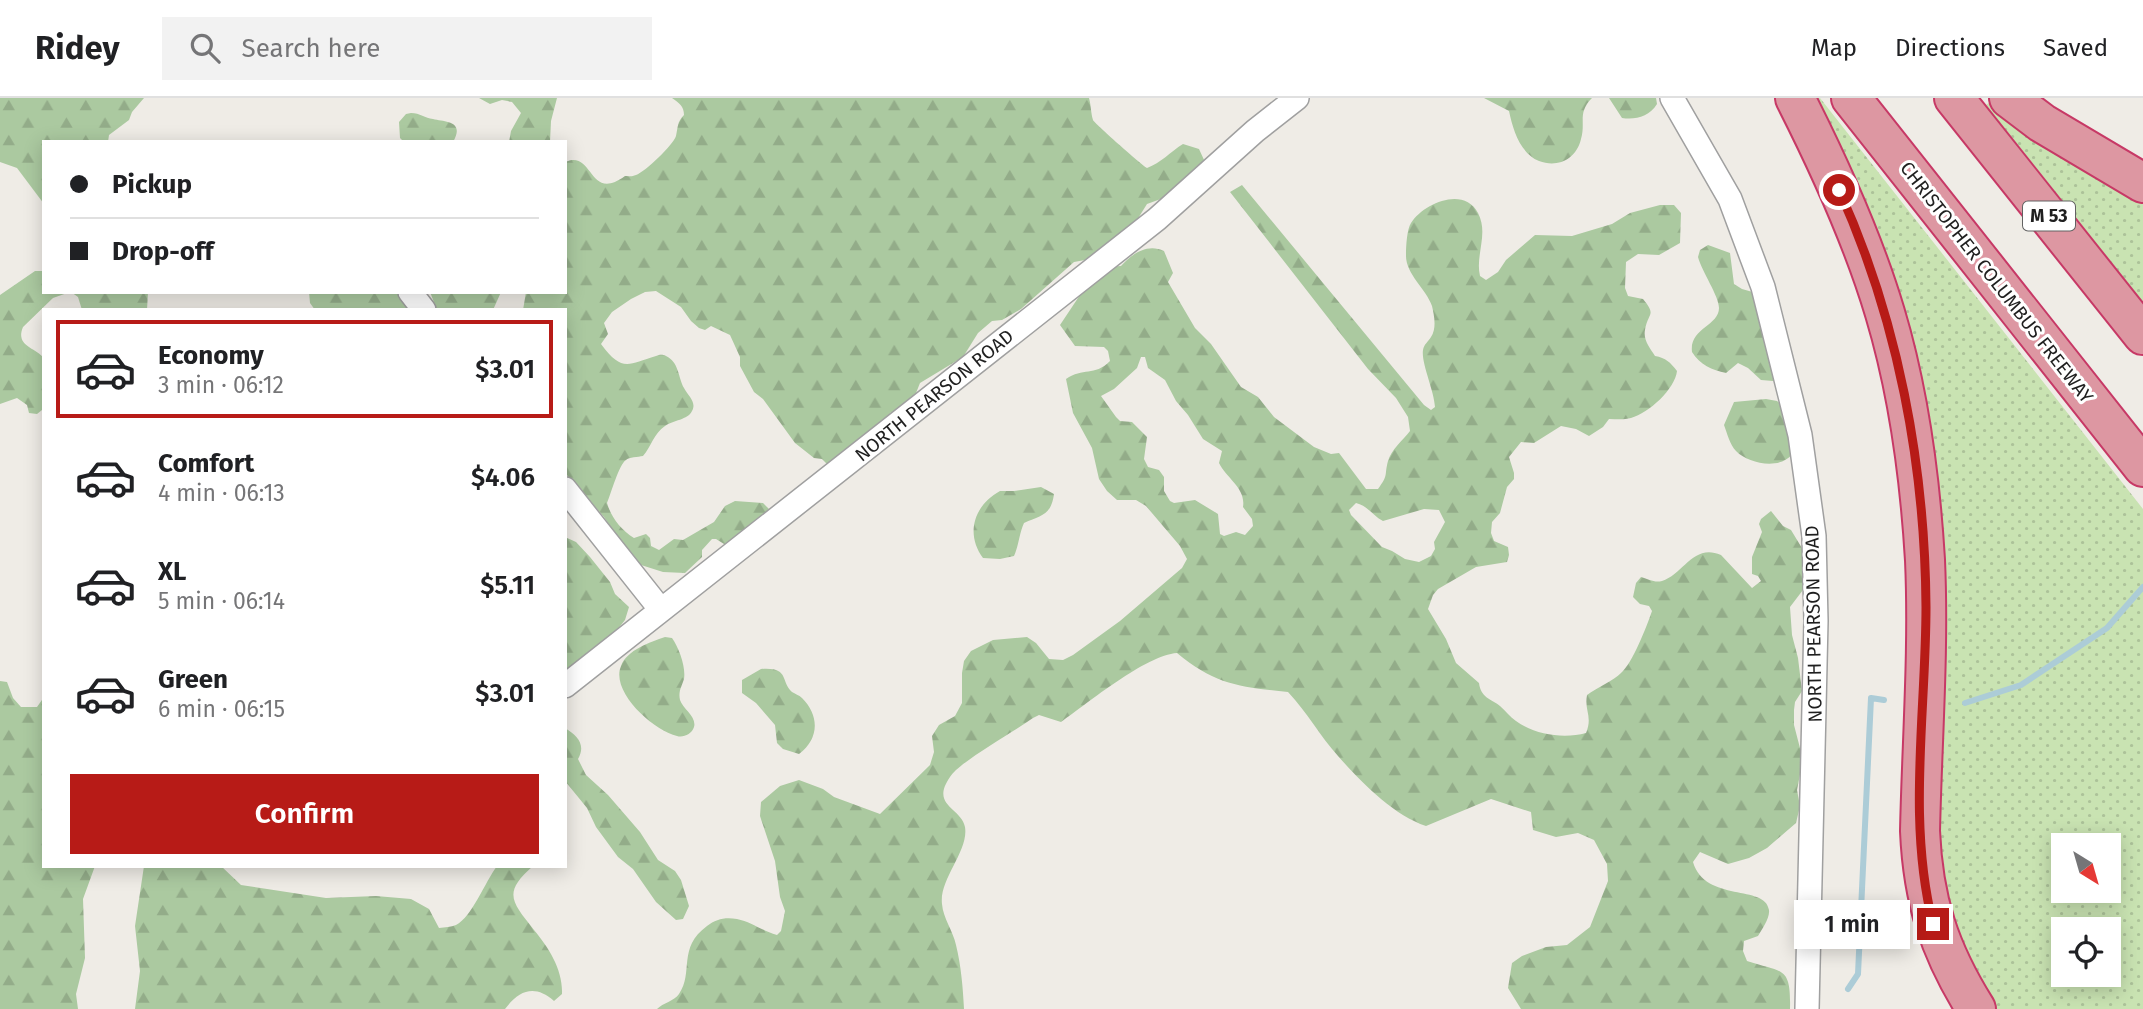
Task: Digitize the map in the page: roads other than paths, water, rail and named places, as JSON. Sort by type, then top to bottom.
[{"type":"highway","points":[[1795,98],[1849,213],[1869,265],[1885,313],[1906,402],[1921,508],[1925,560],[1921,862],[1933,924],[1947,958],[1976,1009]]},
{"type":"highway","name":"CHRISTOPHER COLUMBUS FREEWAY","points":[[1851,98],[2143,467]]},
{"type":"highway","name":"M 53","points":[[1955,98],[2143,334]]},
{"type":"highway","points":[[2009,98],[2042,123],[2143,183]]},
{"type":"street","name":"NORTH PEARSON ROAD","points":[[567,684],[1164,213],[1255,131],[1297,98]]},
{"type":"street","name":"NORTH PEARSON ROAD","points":[[1672,98],[1730,199],[1763,287],[1802,446],[1814,536],[1816,621],[1807,1009]]},
{"type":"street","points":[[412,294],[422,308]]},
{"type":"street","points":[[567,492],[661,610]]},
{"type":"waterway","points":[[1965,703],[2021,685],[2107,628],[2143,587]]},
{"type":"waterway","points":[[1848,989],[1858,974],[1871,698],[1884,700]]}]
